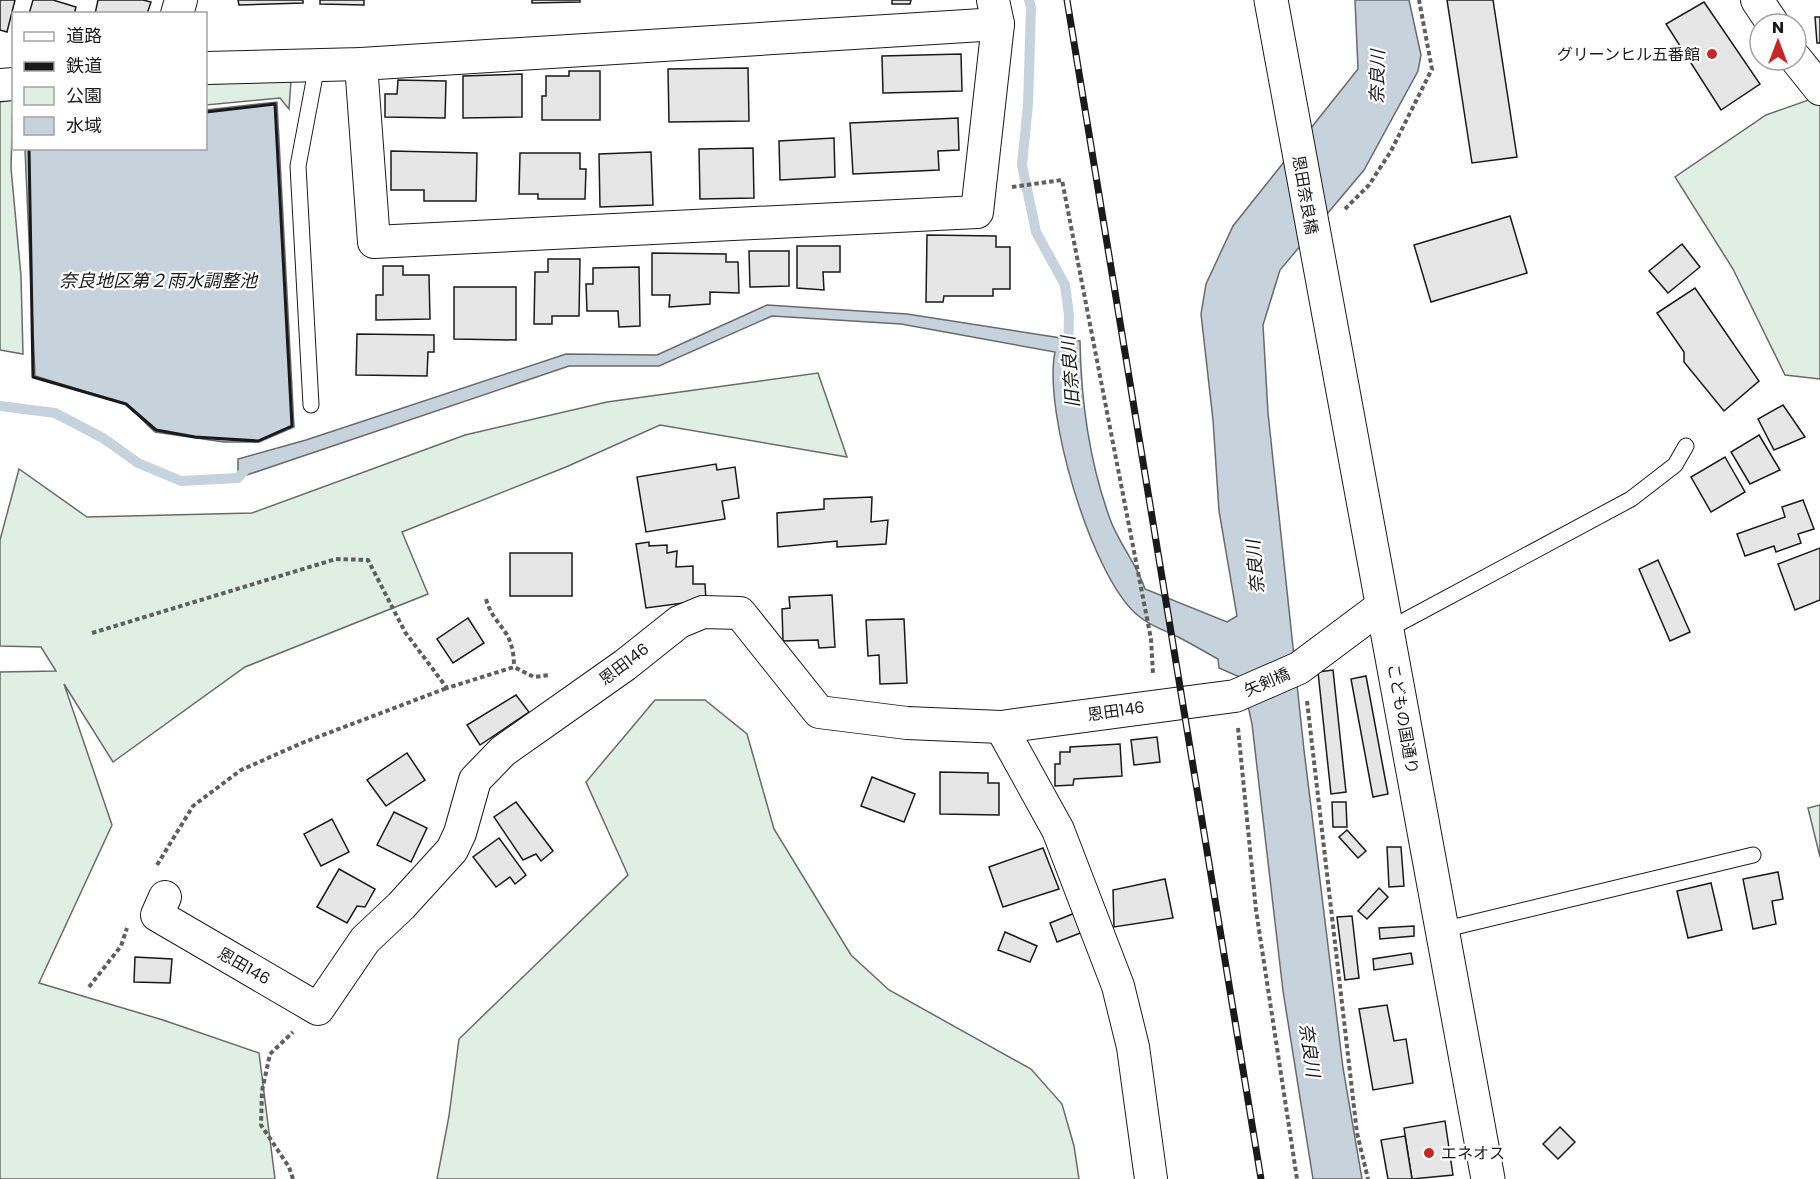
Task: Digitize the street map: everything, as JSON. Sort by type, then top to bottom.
[{"type":"main road","name":"恩田奈良橋","points":[[1271,0],[1317,259]]},
{"type":"main road","name":"こどもの国通り","points":[[1317,259],[1488,1179]]},
{"type":"street","points":[[207,68],[361,64],[996,12],[977,213],[374,242],[361,64]]},
{"type":"street","points":[[1806,72],[1820,89]]},
{"type":"street","name":"恩田146","points":[[150,909],[318,1009],[365,940],[401,906],[452,850],[460,833],[475,780],[496,758],[625,665],[679,622],[703,612],[740,613],[819,712],[907,723],[1001,727],[1235,696]]},
{"type":"street","name":"矢剣橋","points":[[1235,696],[1301,666],[1384,618]]},
{"type":"street","points":[[1001,727],[1058,830],[1118,986],[1133,1047],[1151,1179]]},
{"type":"lane","points":[[311,405],[298,166],[317,65]]},
{"type":"lane","points":[[1384,618],[1631,499],[1675,465],[1686,446]]},
{"type":"lane","points":[[1442,930],[1754,855]]},
{"type":"path","points":[[1341,213],[1369,185],[1391,151],[1432,69],[1419,0]]},
{"type":"path","points":[[1011,187],[1062,180],[1152,652]]},
{"type":"path","points":[[92,633],[336,559],[368,561],[405,632],[447,688]]},
{"type":"path","points":[[486,599],[489,610],[506,630],[514,651],[514,667]]},
{"type":"path","points":[[1301,666],[1356,1122],[1368,1179]]},
{"type":"path","points":[[89,987],[150,909],[193,806],[240,770],[302,743],[447,688],[514,667],[534,677],[557,674]]},
{"type":"path","points":[[1235,696],[1256,910],[1297,1179]]},
{"type":"path","points":[[293,1179],[290,1167],[261,1125],[262,1091],[270,1054],[318,1009]]},
{"type":"green space","points":[[291,81],[289,109],[280,98],[207,105],[207,84]]},
{"type":"green space","points":[[1820,96],[1820,379],[1785,375],[1733,269],[1675,177],[1766,115]]},
{"type":"green space","points":[[12,100],[11,168],[21,276],[23,354],[0,350],[0,102]]},
{"type":"green space","points":[[818,373],[847,457],[660,425],[566,467],[402,532],[428,594],[245,667],[113,762],[64,684],[112,825],[39,983],[163,1020],[259,1053],[275,1179],[0,1179],[0,672],[56,671],[41,647],[0,646],[0,540],[19,469],[87,517],[252,513],[465,435],[607,402]]},
{"type":"green space","points":[[655,700],[705,700],[747,734],[774,829],[851,955],[889,990],[1031,1069],[1062,1104],[1074,1146],[1079,1179],[437,1179],[449,1116],[459,1039],[628,875],[586,782]]},
{"type":"green space","points":[[1820,805],[1820,857],[1808,808]]},
{"type":"water","name":"奈良川","points":[[1355,0],[1409,0],[1421,55],[1418,71],[1364,170],[1280,270],[1263,325],[1268,413],[1304,750],[1343,1068],[1362,1179],[1313,1179],[1283,991],[1252,724],[1242,678],[1219,668],[1218,659],[1145,621],[1135,613],[1118,592],[1087,528],[1063,449],[1053,378],[1055,352],[901,324],[772,316],[659,366],[569,366],[238,478],[238,459],[306,440],[566,354],[657,355],[767,305],[907,314],[1080,341],[1084,409],[1097,475],[1110,519],[1145,589],[1227,622],[1237,616],[1219,511],[1213,420],[1201,314],[1206,284],[1233,226],[1358,69]]},
{"type":"water","name":"奈良地区第２雨水調整池","points":[[277,102],[294,427],[259,442],[224,442],[155,432],[126,404],[35,376],[25,150],[207,150],[207,110]]},
{"type":"building","points":[[0,0],[15,0],[7,32],[0,30]]},
{"type":"building","points":[[33,0],[53,0],[76,7],[75,12],[30,12]]},
{"type":"building","points":[[98,0],[151,2],[148,12],[95,12]]},
{"type":"building","points":[[238,0],[303,0],[303,3],[239,5]]},
{"type":"building","points":[[320,0],[364,0],[364,5],[320,4]]},
{"type":"building","points":[[532,0],[580,0],[580,2],[532,3]]},
{"type":"building","points":[[892,0],[911,0],[910,4],[892,4]]},
{"type":"building","points":[[1447,0],[1493,0],[1517,157],[1472,163]]},
{"type":"building","name":"グリーンヒル五番館","points":[[1704,2],[1748,66],[1748,72],[1752,72],[1760,84],[1721,110],[1666,24]]},
{"type":"building","points":[[1815,17],[1820,17],[1820,43],[1817,43]]},
{"type":"building","points":[[961,54],[962,91],[883,93],[882,56]]},
{"type":"building","points":[[748,68],[749,121],[669,122],[668,69]]},
{"type":"building","points":[[569,71],[600,71],[600,120],[542,120],[542,96],[546,96],[546,76],[569,76]]},
{"type":"building","points":[[522,74],[522,117],[463,118],[463,76]]},
{"type":"building","points":[[398,80],[446,81],[445,118],[385,117],[385,94],[397,94]]},
{"type":"building","points":[[958,118],[959,150],[938,151],[939,170],[853,174],[850,123]]},
{"type":"building","points":[[834,138],[835,177],[780,180],[779,141]]},
{"type":"building","points":[[753,148],[754,198],[700,199],[699,149]]},
{"type":"building","points":[[391,151],[477,153],[476,201],[424,201],[424,190],[391,190]]},
{"type":"building","points":[[651,152],[653,205],[600,207],[599,154]]},
{"type":"building","points":[[520,153],[580,153],[580,169],[586,169],[585,199],[538,199],[538,194],[519,194]]},
{"type":"building","points":[[1510,216],[1527,273],[1431,302],[1414,245]]},
{"type":"building","points":[[927,235],[996,236],[996,247],[1010,247],[1010,289],[993,289],[993,296],[944,296],[943,302],[926,302]]},
{"type":"building","points":[[1682,244],[1700,267],[1668,293],[1649,271]]},
{"type":"building","points":[[797,246],[840,246],[840,272],[823,272],[824,290],[797,288]]},
{"type":"building","points":[[749,251],[789,251],[789,286],[750,287]]},
{"type":"building","points":[[652,253],[726,254],[726,262],[738,262],[739,293],[710,292],[710,304],[669,307],[670,295],[652,295]]},
{"type":"building","points":[[548,259],[580,259],[579,316],[552,316],[552,324],[534,324],[535,272],[548,272]]},
{"type":"building","points":[[383,266],[403,266],[403,275],[429,275],[430,319],[376,320],[376,295],[383,295]]},
{"type":"building","points":[[639,267],[640,326],[619,327],[618,311],[587,311],[586,284],[593,284],[593,268]]},
{"type":"building","points":[[454,287],[516,287],[516,340],[454,339]]},
{"type":"building","points":[[1695,288],[1759,381],[1724,411],[1684,362],[1684,352],[1657,313]]},
{"type":"building","points":[[357,334],[434,335],[434,352],[428,352],[427,376],[356,375]]},
{"type":"building","points":[[1783,405],[1805,437],[1774,450],[1758,419]]},
{"type":"building","points":[[1759,435],[1780,470],[1750,484],[1731,452]]},
{"type":"building","points":[[1725,457],[1745,492],[1711,512],[1691,477]]},
{"type":"building","points":[[716,464],[717,470],[735,467],[739,498],[722,501],[725,519],[646,532],[637,477]]},
{"type":"building","points":[[872,497],[871,522],[888,520],[886,544],[837,547],[837,541],[778,547],[777,513],[824,509],[824,499]]},
{"type":"building","points":[[1803,500],[1814,529],[1798,534],[1801,543],[1776,552],[1774,546],[1745,556],[1737,534],[1785,517],[1782,507]]},
{"type":"building","points":[[649,542],[649,546],[667,545],[667,553],[677,551],[676,567],[693,566],[693,584],[705,584],[706,600],[646,608],[636,544]]},
{"type":"building","points":[[1820,548],[1820,600],[1795,610],[1778,564]]},
{"type":"building","points":[[510,553],[572,553],[572,596],[510,596]]},
{"type":"building","points":[[1658,560],[1690,632],[1670,641],[1639,569]]},
{"type":"building","points":[[832,595],[835,647],[819,648],[818,640],[783,641],[782,609],[790,608],[789,597]]},
{"type":"building","points":[[468,618],[484,643],[453,663],[437,639]]},
{"type":"building","points":[[904,619],[907,683],[880,684],[879,655],[868,656],[866,620]]},
{"type":"building","points":[[1333,670],[1346,792],[1331,794],[1318,672]]},
{"type":"building","points":[[1366,676],[1388,794],[1373,797],[1351,679]]},
{"type":"building","points":[[516,695],[529,712],[480,745],[467,725]]},
{"type":"building","points":[[1157,737],[1160,762],[1134,765],[1131,740]]},
{"type":"building","points":[[1120,744],[1122,776],[1074,779],[1073,785],[1055,786],[1055,764],[1060,764],[1060,752],[1070,752],[1070,747]]},
{"type":"building","points":[[407,753],[425,780],[386,806],[367,780]]},
{"type":"building","points":[[940,772],[988,773],[988,783],[999,783],[999,815],[940,814]]},
{"type":"building","points":[[872,777],[915,794],[904,822],[861,806]]},
{"type":"building","points":[[516,802],[553,851],[541,861],[536,854],[523,860],[494,817]]},
{"type":"building","points":[[1332,802],[1346,802],[1347,827],[1333,827]]},
{"type":"building","points":[[394,812],[427,828],[411,862],[377,845]]},
{"type":"building","points":[[332,819],[349,852],[321,866],[304,834]]},
{"type":"building","points":[[1347,830],[1366,851],[1358,858],[1339,837]]},
{"type":"building","points":[[499,838],[526,875],[515,884],[510,877],[496,887],[473,857]]},
{"type":"building","points":[[1387,847],[1401,847],[1404,886],[1389,887]]},
{"type":"building","points":[[1043,848],[1059,889],[1003,907],[989,867]]},
{"type":"building","points":[[339,869],[375,889],[365,907],[357,906],[347,923],[317,907]]},
{"type":"building","points":[[1778,872],[1783,899],[1772,901],[1776,924],[1753,929],[1743,879]]},
{"type":"building","points":[[1165,879],[1173,918],[1114,927],[1113,890]]},
{"type":"building","points":[[1711,883],[1722,930],[1688,938],[1677,891]]},
{"type":"building","points":[[1379,888],[1388,897],[1367,919],[1358,911]]},
{"type":"building","points":[[1075,913],[1083,932],[1057,942],[1050,923]]},
{"type":"building","points":[[1352,916],[1359,978],[1345,980],[1337,917]]},
{"type":"building","points":[[1414,926],[1414,936],[1380,939],[1379,928]]},
{"type":"building","points":[[1005,932],[1037,946],[1030,962],[998,950]]},
{"type":"building","points":[[1411,953],[1413,964],[1374,970],[1373,959]]},
{"type":"building","points":[[135,957],[172,959],[170,983],[134,982]]},
{"type":"building","points":[[1387,1005],[1394,1041],[1406,1039],[1413,1083],[1373,1090],[1359,1009]]},
{"type":"building","points":[[1445,1121],[1453,1175],[1412,1179],[1404,1128]]},
{"type":"building","points":[[1560,1127],[1575,1142],[1558,1159],[1543,1144]]},
{"type":"building","points":[[1405,1136],[1412,1179],[1388,1179],[1381,1140]]},
{"type":"waterway","name":"旧奈良川","points":[[1029,0],[1031,8],[1028,104],[1022,165],[1036,232],[1065,285],[1069,315],[1068,353]]},
{"type":"waterway","points":[[0,406],[55,413],[103,438],[138,463],[181,481],[238,478],[247,468]]},
{"type":"railway","points":[[1067,0],[1261,1179]]},
{"type":"wall","points":[[29,150],[33,377],[126,404],[156,430],[195,437],[258,441],[292,426],[275,104],[207,112]]},
{"type":"place","name":"グリーンヒル五番館","points":[[1712,54]]},
{"type":"place","name":"エネオス","points":[[1429,1153]]}]
